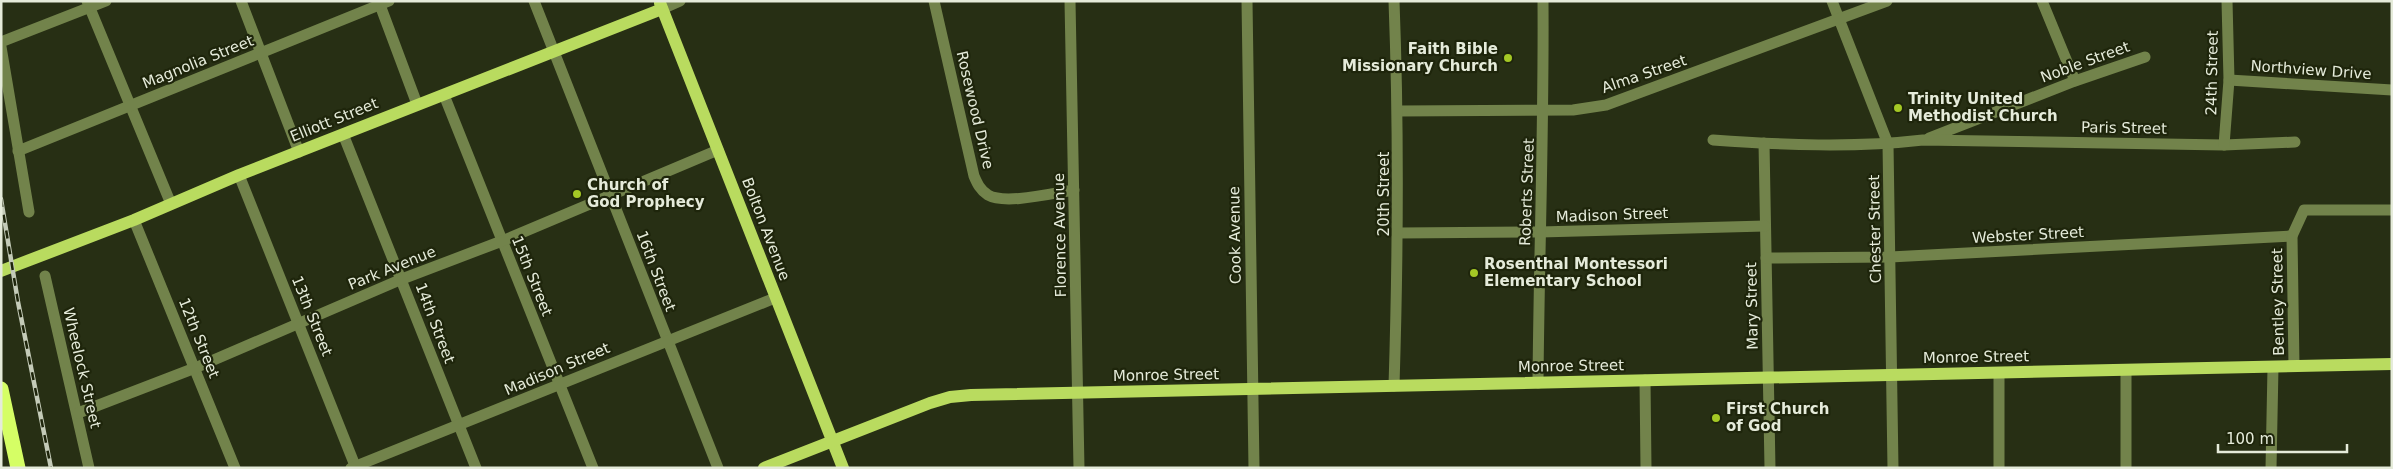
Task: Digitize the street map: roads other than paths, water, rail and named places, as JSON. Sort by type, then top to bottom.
[{"type":"highway","points":[[1,389],[18,468]]},
{"type":"main road","name":"Elliott Street","points":[[1,270],[134,220],[238,175],[444,95],[660,5]]},
{"type":"main road","name":"Bolton Avenue","points":[[660,5],[843,468]]},
{"type":"main road","name":"Monroe Street","points":[[764,468],[832,440],[950,397],[2392,364]]},
{"type":"street","points":[[1,42],[88,4],[106,1]]},
{"type":"street","points":[[241,1],[299,152]]},
{"type":"street","name":"16th Street","points":[[534,1],[718,468]]},
{"type":"street","name":"Elliott Street","points":[[660,5],[680,1]]},
{"type":"street","name":"Rosewood Drive","points":[[934,1],[974,176],[980,188],[989,196],[1005,199],[1074,190]]},
{"type":"street","name":"Florence Avenue","points":[[1070,1],[1079,468]]},
{"type":"street","name":"Cook Avenue","points":[[1246,1],[1254,468]]},
{"type":"street","name":"20th Street","points":[[1394,1],[1398,111],[1399,233],[1394,386]]},
{"type":"street","name":"Roberts Street","points":[[1538,383],[1544,110],[1543,1]]},
{"type":"street","name":"Chester Street","points":[[1832,1],[1888,144],[1893,468]]},
{"type":"street","name":"Alma Street","points":[[1398,111],[1573,110],[1606,105],[1840,20],[1887,1]]},
{"type":"street","points":[[2042,1],[2075,81]]},
{"type":"street","name":"24th Street","points":[[2224,145],[2229,80],[2227,1]]},
{"type":"street","points":[[385,3],[417,104]]},
{"type":"street","name":"Magnolia Street","points":[[18,151],[385,3]]},
{"type":"street","points":[[88,4],[171,204]]},
{"type":"street","points":[[1,47],[29,212]]},
{"type":"street","name":"Noble Street","points":[[1923,140],[2075,81],[2145,57]]},
{"type":"street","name":"Northview Drive","points":[[2229,80],[2392,90]]},
{"type":"street","name":"15th Street","points":[[444,95],[592,468]]},
{"type":"street","name":"14th Street","points":[[343,134],[476,468]]},
{"type":"street","name":"Paris Street","points":[[1713,140],[1764,144],[1888,144],[1923,140],[2224,145],[2295,142]]},
{"type":"street","name":"Mary Street","points":[[1764,144],[1770,468]]},
{"type":"street","name":"Park Avenue","points":[[78,413],[195,368],[402,279],[502,241],[718,150]]},
{"type":"street","name":"13th Street","points":[[238,175],[299,324],[354,467]]},
{"type":"street","name":"Bentley Street","points":[[2294,366],[2292,236],[2304,210],[2392,210]]},
{"type":"street","name":"12th Street","points":[[134,220],[235,468]]},
{"type":"street","name":"Madison Street","points":[[1399,233],[1540,232],[1765,226]]},
{"type":"street","name":"Webster Street","points":[[1766,258],[1890,257],[2292,236]]},
{"type":"street","name":"Wheelock Street","points":[[45,276],[90,468]]},
{"type":"street","name":"Madison Street","points":[[354,467],[775,298]]},
{"type":"street","points":[[2271,468],[2273,367]]},
{"type":"street","points":[[2126,370],[2126,468]]},
{"type":"street","points":[[1998,468],[1999,373]]},
{"type":"street","points":[[1645,380],[1646,468]]},
{"type":"railway","points":[[1,199],[18,302],[51,468]]},
{"type":"place","name":"Faith Bible Missionary Church","points":[[1508,58]]},
{"type":"place","name":"Trinity United Methodist Church","points":[[1898,108]]},
{"type":"place","name":"Church of God Prophecy","points":[[577,194]]},
{"type":"place","name":"Rosenthal Montessori Elementary School","points":[[1474,273]]},
{"type":"place","name":"First Church of God","points":[[1716,418]]}]
